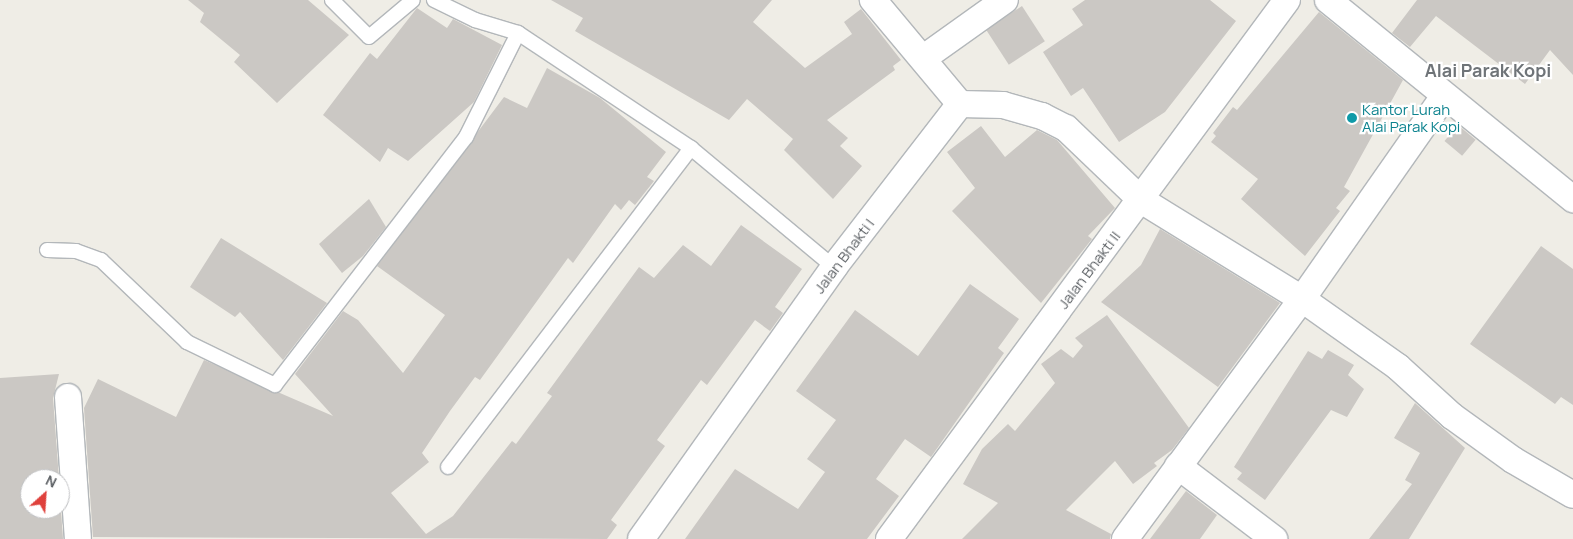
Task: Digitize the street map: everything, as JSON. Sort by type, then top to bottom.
[{"type":"street","points":[[873,0],[925,57],[960,104],[986,102],[1053,121],[1141,200],[1302,299],[1398,367],[1452,416],[1514,460],[1573,495]]},
{"type":"street","points":[[925,57],[1005,0]]},
{"type":"street","name":"Jalan Bhakti II","points":[[889,539],[1287,0]]},
{"type":"street","points":[[1328,0],[1573,199]]},
{"type":"street","points":[[1125,539],[1302,299],[1444,96]]},
{"type":"street","name":"Jalan Bhakti I","points":[[641,539],[834,267],[960,104]]},
{"type":"street","points":[[68,397],[78,539]]},
{"type":"street","points":[[1178,466],[1274,539]]},
{"type":"lane","points":[[332,0],[368,37],[413,0]]},
{"type":"lane","points":[[434,0],[475,20],[518,32],[691,148],[834,267]]},
{"type":"lane","points":[[47,250],[76,251],[101,260],[187,342],[277,383],[466,138],[518,32]]},
{"type":"lane","points":[[448,467],[691,148]]},
{"type":"building","points":[[188,0],[308,0],[349,35],[277,103],[234,62],[240,55],[200,22],[204,13]]},
{"type":"building","points":[[551,0],[772,0],[753,22],[805,68],[852,34],[844,22],[861,9],[901,60],[893,66],[895,70],[827,120],[848,138],[840,146],[862,166],[833,199],[784,150],[793,139],[747,99],[729,120],[575,31],[583,18]]},
{"type":"building","points":[[1085,0],[1210,0],[1236,21],[1165,112],[1119,142],[1083,88],[1071,96],[1043,52],[1083,25],[1072,9]]},
{"type":"building","points":[[1417,0],[1573,0],[1573,75],[1550,50],[1525,84],[1436,16],[1410,47],[1392,33]]},
{"type":"building","points":[[1022,6],[1045,41],[1009,65],[986,29]]},
{"type":"building","points":[[417,8],[447,28],[453,19],[502,45],[474,102],[408,161],[388,148],[380,162],[323,115],[370,53],[377,59]]},
{"type":"building","points":[[1319,12],[1403,80],[1344,187],[1350,191],[1336,208],[1340,211],[1305,256],[1241,199],[1258,179],[1211,142],[1216,136],[1213,133],[1233,107],[1237,110]]},
{"type":"building","points":[[547,68],[600,98],[666,152],[647,177],[654,181],[635,205],[629,200],[621,210],[615,204],[573,263],[568,258],[480,380],[475,377],[422,453],[429,462],[391,493],[426,534],[453,516],[512,441],[516,444],[552,396],[547,393],[639,267],[654,278],[683,245],[711,266],[741,225],[802,269],[775,307],[783,313],[770,331],[755,320],[707,385],[701,380],[657,440],[665,446],[611,520],[617,525],[607,539],[93,537],[84,408],[98,379],[176,417],[204,360],[333,416],[295,374],[343,311],[358,320],[403,373],[445,315],[377,266],[504,97],[527,108]]},
{"type":"building","points":[[1458,125],[1476,140],[1462,156],[1445,141]]},
{"type":"building","points":[[981,126],[1005,157],[1037,130],[1057,140],[1115,208],[1088,236],[1092,239],[1041,303],[952,211],[975,188],[947,152]]},
{"type":"building","points":[[369,199],[386,227],[363,256],[342,273],[319,244]]},
{"type":"building","points":[[1160,229],[1280,303],[1218,387],[1101,302],[1141,265]]},
{"type":"building","points":[[221,238],[327,303],[283,360],[240,312],[235,317],[190,287]]},
{"type":"building","points":[[1541,246],[1573,269],[1573,405],[1561,397],[1555,404],[1470,344]]},
{"type":"building","points":[[970,284],[1019,319],[998,348],[1004,353],[931,457],[905,439],[876,479],[899,496],[867,539],[685,539],[735,469],[798,509],[825,472],[807,459],[836,420],[796,391],[855,310],[918,356]]},
{"type":"building","points":[[1107,315],[1189,428],[1172,450],[1154,463],[1157,466],[1133,484],[1115,461],[1066,510],[1111,534],[1110,539],[962,539],[998,503],[963,484],[982,449],[1008,424],[1015,431],[1055,383],[1041,364],[1061,349],[1073,358],[1083,346],[1075,338]]},
{"type":"building","points":[[1328,350],[1354,365],[1348,375],[1364,389],[1347,417],[1331,410],[1265,500],[1237,479],[1242,473],[1234,467],[1308,351],[1322,359]]},
{"type":"building","points":[[59,374],[53,398],[58,469],[20,469],[20,519],[62,519],[63,539],[0,539],[0,378]]},
{"type":"building","points":[[1415,403],[1465,448],[1409,539],[1369,539],[1412,484],[1405,480],[1420,453],[1394,438]]},
{"type":"building","points":[[1186,491],[1217,515],[1200,539],[1150,539]]},
{"type":"place","name":"Kantor Lurah Alai Parak Kopi","points":[[1352,118]]},
{"type":"district","name":"Alai Parak Kopi","points":[[1488,70]]}]
